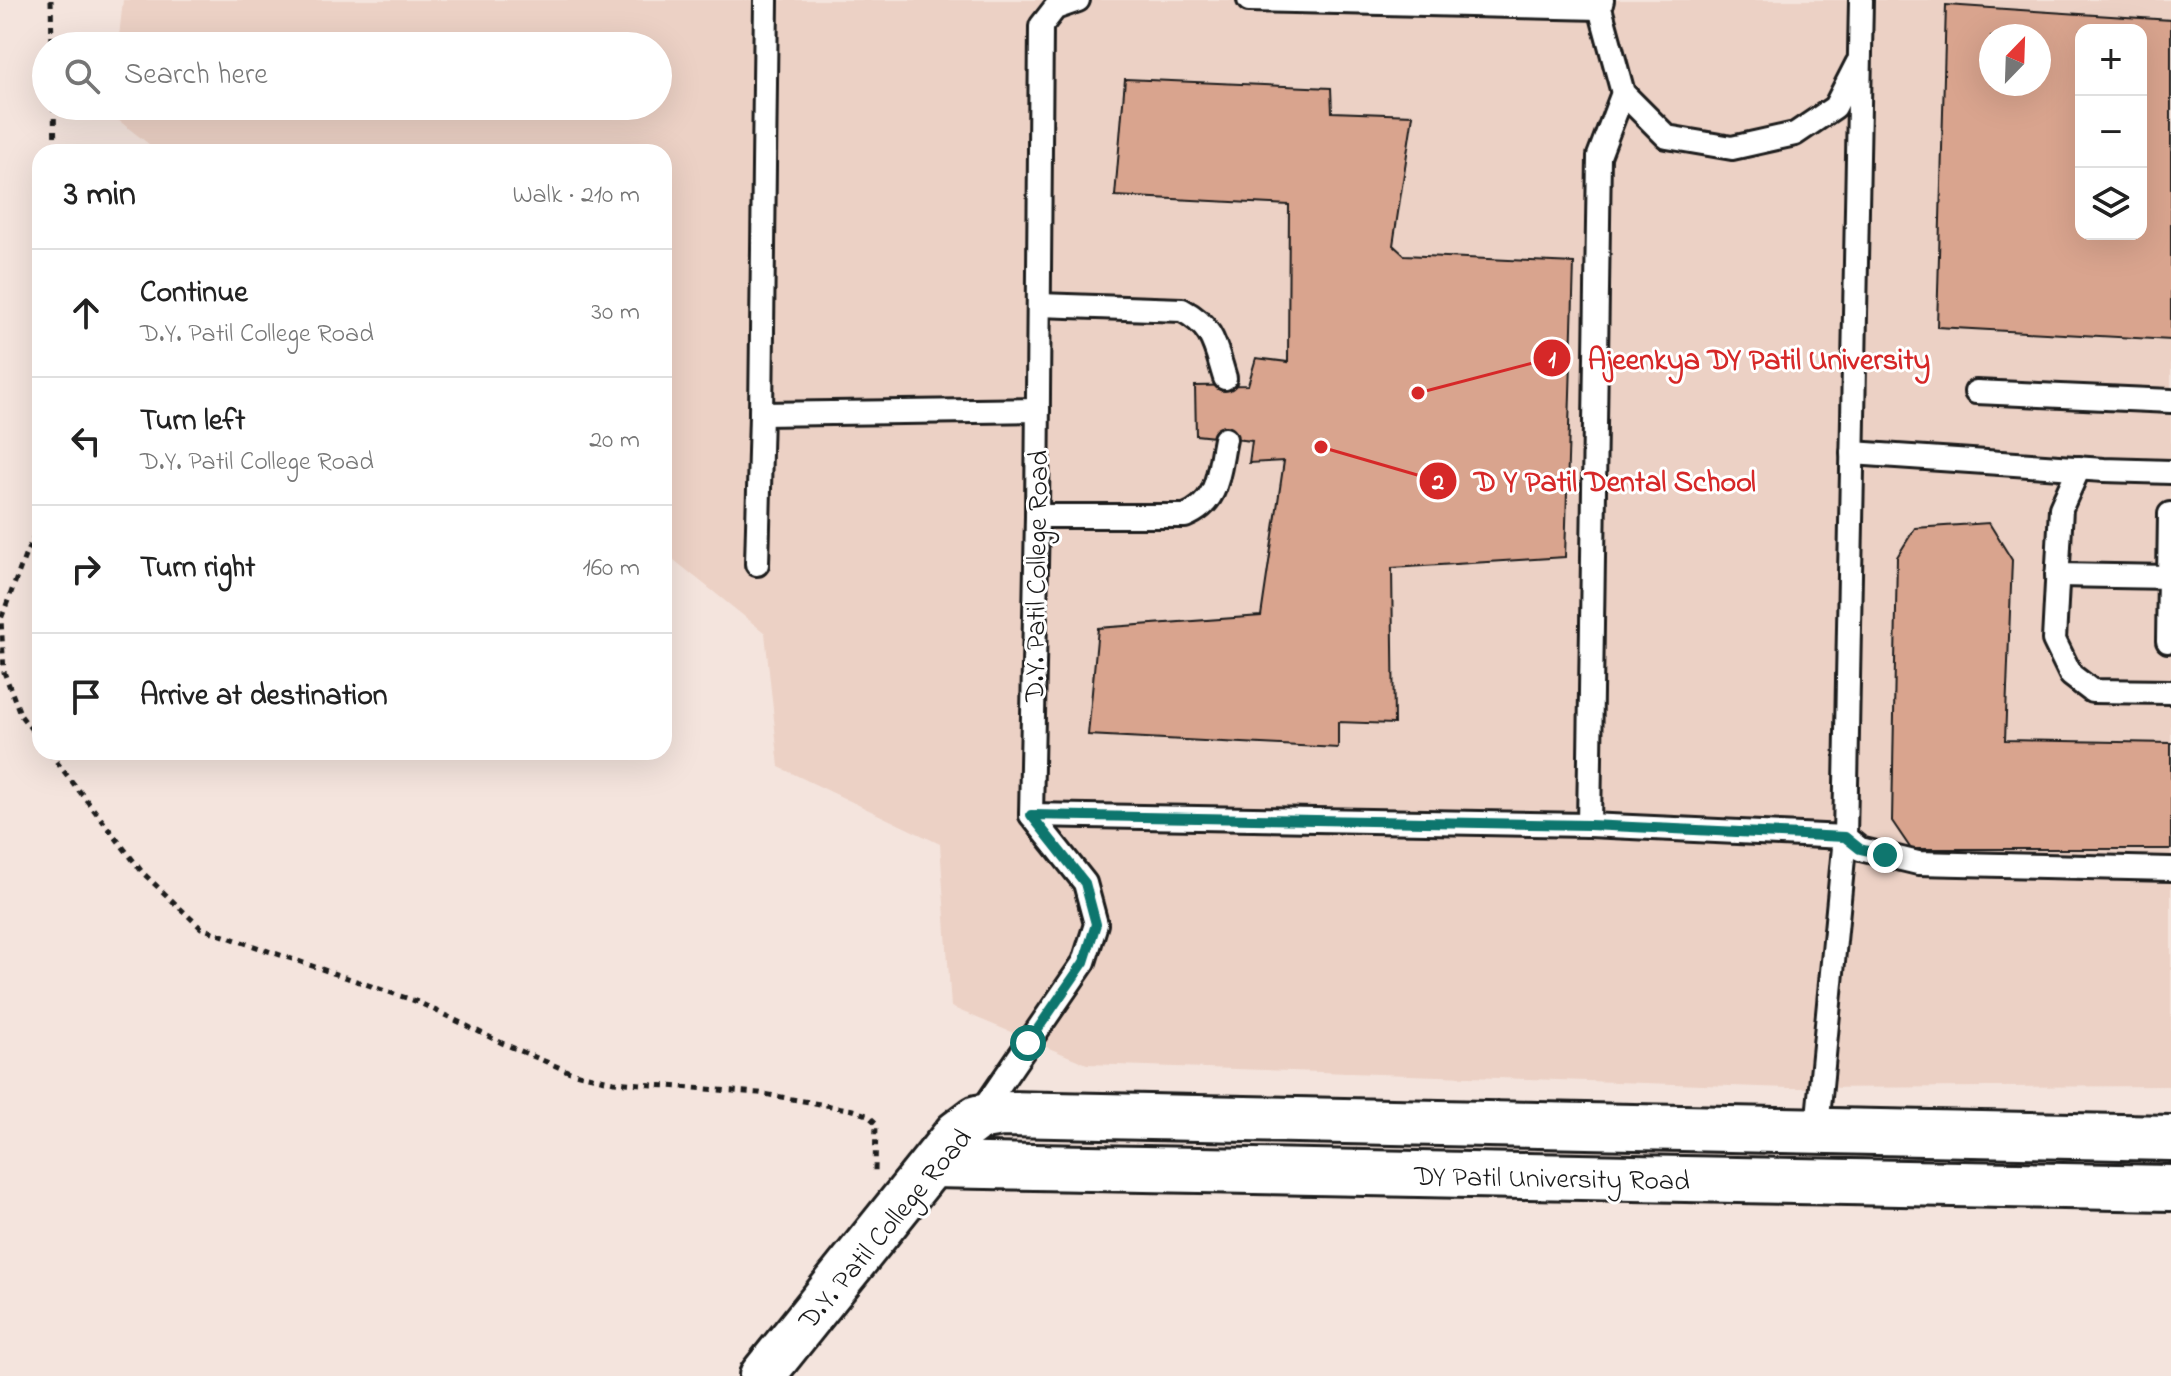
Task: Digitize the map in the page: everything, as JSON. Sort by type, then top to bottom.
[{"type":"street","name":"DY Patil University Road","points":[[977,1118],[1002,1114],[1817,1128],[2171,1138]]},
{"type":"street","name":"D.Y. Patil College Road","points":[[762,1376],[886,1223],[951,1166],[957,1133],[977,1118]]},
{"type":"street","name":"DY Patil University Road","points":[[951,1166],[2171,1188]]},
{"type":"lane","points":[[757,564],[766,0]]},
{"type":"lane","name":"D.Y. Patil College Road","points":[[977,1118],[1084,962],[1096,924],[1085,883],[1031,815],[1041,26],[1055,8],[1078,0]]},
{"type":"lane","points":[[1249,0],[1601,4],[1623,93],[1667,137],[1732,148],[1795,134],[1835,107],[1860,60]]},
{"type":"lane","points":[[1817,1128],[1845,837],[1861,0]]},
{"type":"lane","points":[[1589,825],[1599,156],[1623,93]]},
{"type":"lane","points":[[1039,305],[1182,310],[1197,318],[1210,331],[1225,378]]},
{"type":"lane","points":[[1976,392],[2171,401]]},
{"type":"lane","points":[[761,414],[1038,410]]},
{"type":"lane","points":[[1037,516],[1185,516],[1201,510],[1214,493],[1225,439]]},
{"type":"lane","points":[[1852,453],[2171,472]]},
{"type":"lane","points":[[2079,468],[2061,508],[2054,640],[2071,675],[2092,691],[2171,692]]},
{"type":"lane","points":[[2168,641],[2170,514]]},
{"type":"lane","points":[[2057,575],[2170,577]]},
{"type":"lane","points":[[1031,815],[1589,825],[1845,837],[1860,849],[1918,863],[2171,869]]},
{"type":"path","points":[[51,0],[52,32]]},
{"type":"path","points":[[54,120],[55,144]]},
{"type":"path","points":[[32,543],[1,619],[4,672],[21,716],[32,730]]},
{"type":"path","points":[[55,760],[143,873],[201,928],[418,1002],[570,1072],[614,1082],[759,1093],[867,1115],[876,1123],[875,1170],[886,1223]]},
{"type":"shaded area","points":[[123,0],[2171,0],[2171,1086],[1790,1088],[1087,1064],[951,1007],[940,844],[779,767],[765,633],[672,558],[672,144],[149,144],[118,120],[672,120],[672,32],[120,32]]},
{"type":"building","points":[[1946,5],[2171,20],[2171,340],[1937,327]]},
{"type":"building","points":[[1125,79],[1331,88],[1332,112],[1413,115],[1393,245],[1404,255],[1574,263],[1565,557],[1392,568],[1394,724],[1338,722],[1338,748],[1088,735],[1098,628],[1261,616],[1284,461],[1249,463],[1252,441],[1196,435],[1195,386],[1248,385],[1256,358],[1288,362],[1289,205],[1115,196]]},
{"type":"building","points":[[1989,523],[2012,560],[2005,740],[2171,743],[2171,849],[1911,849],[1892,821],[1897,557],[1915,528]]},
{"type":"place","name":"Ajeenkya DY Patil University","points":[[1418,393]]},
{"type":"place","name":"D Y Patil Dental School","points":[[1321,447]]},
{"type":"route","points":[[1028,1043],[1084,962],[1096,924],[1085,883],[1031,815],[1589,825],[1845,837],[1860,849],[1885,855]]}]
